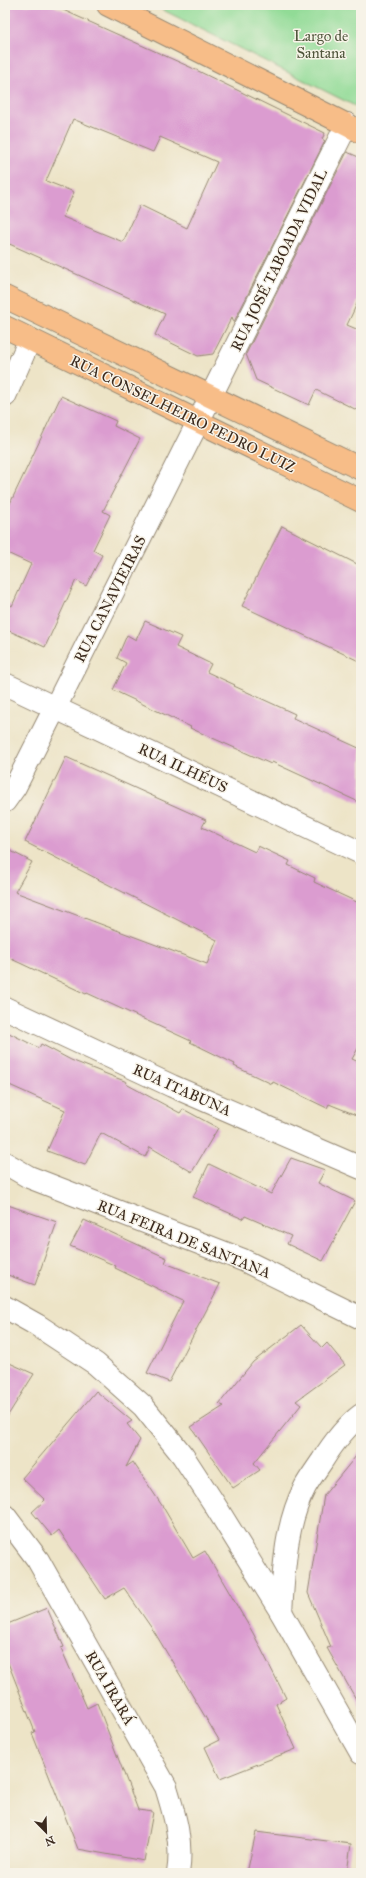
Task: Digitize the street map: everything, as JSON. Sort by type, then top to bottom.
[{"type":"main road","points":[[108,5],[354,128]]},
{"type":"main road","name":"RUA CONSELHEIRO PEDRO LUIZ","points":[[5,297],[361,469]]},
{"type":"main road","name":"RUA CONSELHEIRO PEDRO LUIZ","points":[[5,327],[361,501]]},
{"type":"street","name":"RUA JOSÉ TABOADA VIDAL","points":[[212,396],[354,128]]},
{"type":"street","points":[[5,396],[30,339]]},
{"type":"street","name":"RUA CANAVIEIRAS","points":[[5,801],[15,787],[212,396]]},
{"type":"street","name":"RUA ILHÉUS","points":[[5,684],[361,853]]},
{"type":"street","name":"RUA ITABUNA","points":[[5,1008],[172,1086],[361,1168]]},
{"type":"street","name":"RUA FEIRA DE SANTANA","points":[[5,1163],[29,1177],[242,1260],[361,1318]]},
{"type":"street","points":[[5,1307],[37,1325],[96,1364],[143,1406],[182,1456],[214,1502],[281,1612],[361,1752]]},
{"type":"street","points":[[281,1612],[285,1554],[294,1516],[305,1488],[329,1449],[354,1420],[361,1415]]},
{"type":"street","name":"RUA IRARÁ","points":[[5,1516],[38,1560],[166,1787],[177,1823],[181,1857],[178,1873]]},
{"type":"green space","name":"Largo de Santana","points":[[153,5],[361,5],[361,109]]},
{"type":"building","points":[[5,5],[52,5],[190,67],[325,133],[322,139],[325,141],[234,322],[232,317],[213,354],[198,356],[155,335],[165,314],[5,242]],"holes":[[[73,119],[153,152],[160,137],[217,162],[187,228],[140,205],[123,242],[63,217],[74,192],[46,181]]]},
{"type":"building","points":[[347,152],[361,158],[361,295],[347,325],[361,331],[361,412],[316,390],[309,405],[256,380],[246,354]]},
{"type":"building","points":[[61,396],[116,421],[114,426],[140,439],[103,511],[110,515],[93,550],[102,555],[86,586],[76,580],[45,647],[5,629],[5,602],[12,606],[31,564],[5,552],[5,514]]},
{"type":"building","points":[[282,526],[361,566],[361,662],[242,606]]},
{"type":"building","points":[[145,621],[181,637],[176,647],[211,664],[207,672],[295,714],[293,718],[361,749],[361,803],[272,762],[271,764],[190,728],[191,727],[113,690],[126,663],[117,658],[127,635],[136,640]]},
{"type":"building","points":[[66,757],[206,820],[202,827],[255,852],[258,846],[290,861],[288,865],[315,878],[314,882],[361,904],[361,1043],[352,1059],[361,1063],[361,1117],[329,1104],[327,1108],[273,1082],[272,1084],[234,1066],[235,1064],[190,1042],[191,1041],[5,956],[5,848],[32,862],[15,892],[207,964],[217,940],[25,842]]},
{"type":"building","points":[[5,1031],[39,1048],[41,1044],[71,1060],[127,1082],[126,1084],[180,1113],[183,1109],[218,1128],[192,1172],[150,1147],[145,1157],[101,1133],[85,1165],[47,1151],[65,1110],[5,1083]]},
{"type":"building","points":[[291,1158],[325,1170],[318,1183],[355,1201],[323,1261],[287,1244],[291,1236],[245,1216],[243,1219],[193,1197],[209,1164],[271,1194]]},
{"type":"building","points":[[5,1204],[57,1222],[35,1285],[5,1274]]},
{"type":"building","points":[[84,1220],[167,1258],[165,1263],[220,1284],[169,1382],[147,1373],[183,1301],[115,1268],[116,1266],[70,1246]]},
{"type":"building","points":[[301,1325],[322,1348],[327,1343],[345,1365],[296,1401],[301,1405],[254,1463],[260,1470],[233,1488],[191,1427],[224,1406],[219,1404],[253,1362]]},
{"type":"building","points":[[5,1361],[34,1374],[5,1420]]},
{"type":"building","points":[[96,1391],[132,1421],[127,1424],[140,1440],[126,1467],[133,1462],[163,1507],[193,1558],[205,1551],[253,1633],[286,1698],[276,1704],[296,1749],[220,1779],[205,1747],[219,1740],[155,1633],[124,1588],[105,1599],[59,1530],[52,1536],[32,1512],[45,1500],[22,1478]]},
{"type":"building","points":[[361,1450],[361,1708],[327,1648],[331,1647],[308,1593],[324,1495]]},
{"type":"building","points":[[47,1608],[64,1647],[61,1648],[87,1708],[97,1703],[138,1810],[153,1812],[144,1861],[78,1849],[32,1733],[35,1732],[5,1655],[5,1625]]},
{"type":"building","points":[[256,1832],[351,1844],[347,1873],[247,1873]]}]
